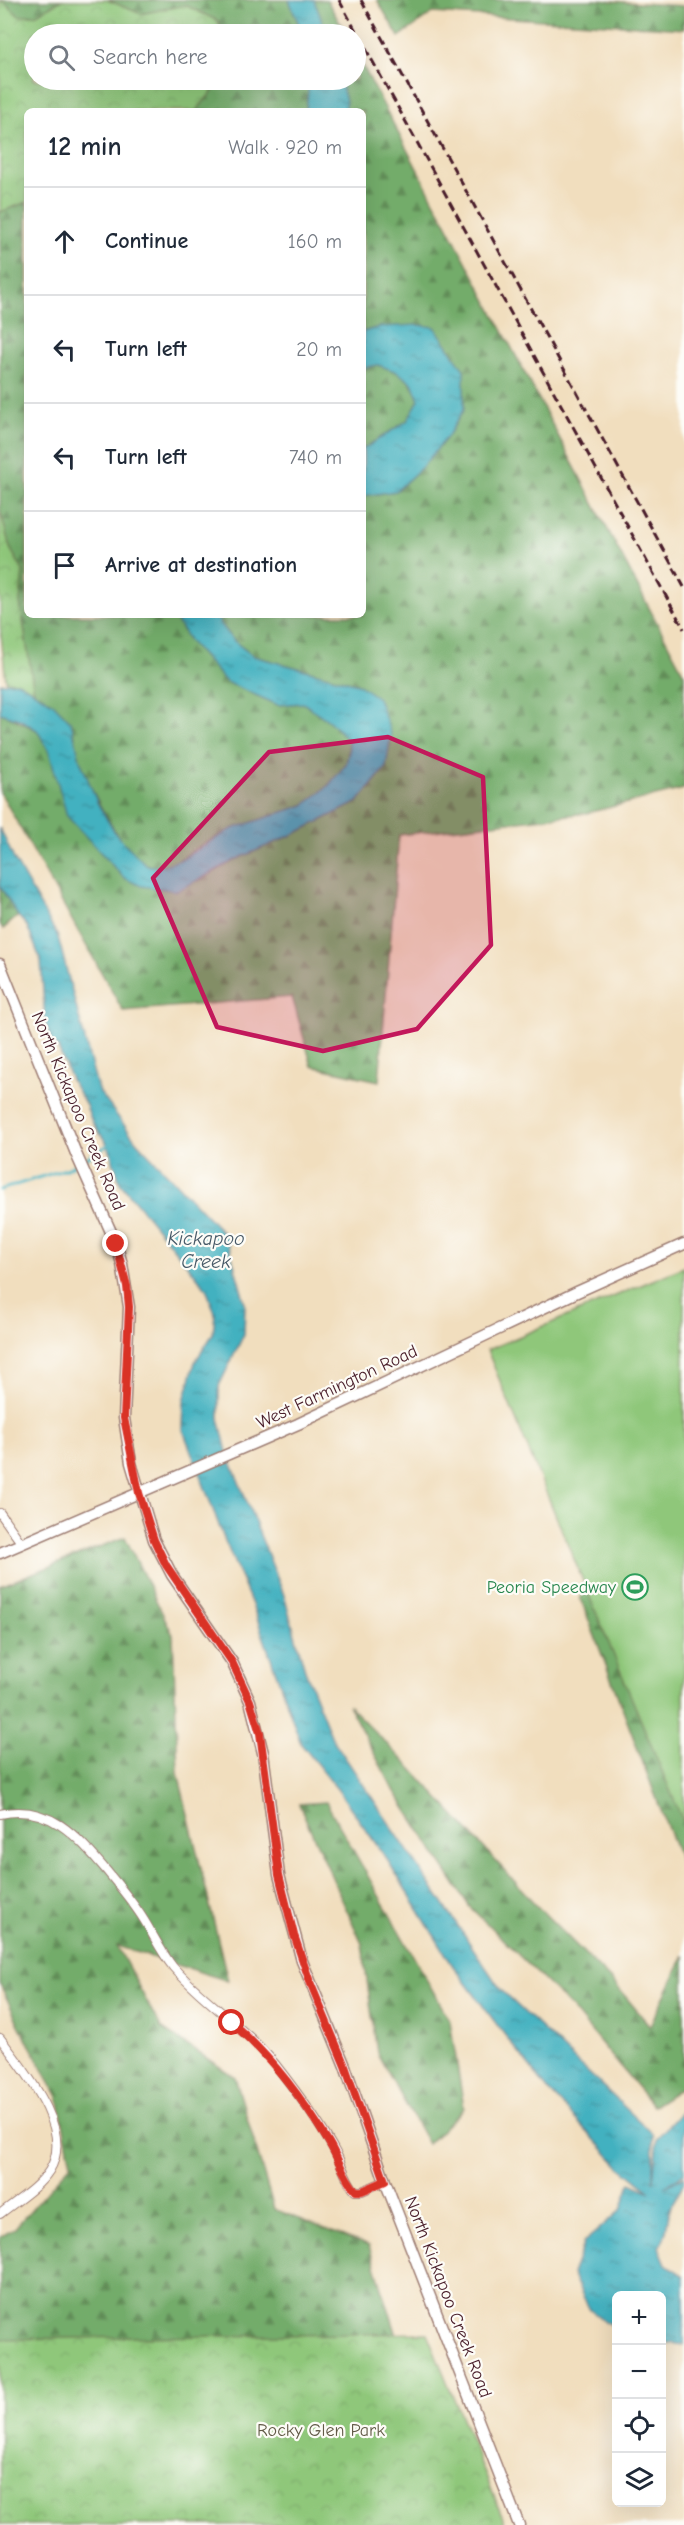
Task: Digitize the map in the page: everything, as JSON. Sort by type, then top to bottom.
[{"type":"main road","name":"North Kickapoo Creek Road","points":[[0,964],[77,1156],[116,1244],[127,1286],[129,1324],[124,1418],[139,1493],[154,1540],[166,1565],[232,1662],[252,1708],[263,1754],[279,1875],[294,1935],[310,1982],[345,2066],[385,2181],[519,2525]]},
{"type":"main road","name":"West Farmington Road","points":[[0,1553],[298,1424],[684,1244]]},
{"type":"street","points":[[0,1513],[22,1544]]},
{"type":"street","points":[[0,1814],[35,1813],[63,1825],[75,1835],[129,1898],[172,1965],[260,2047],[274,2063],[322,2131],[337,2155],[351,2186],[356,2191],[362,2191],[385,2181]]},
{"type":"street","points":[[0,2038],[30,2077],[43,2101],[56,2144],[56,2156],[48,2174],[0,2214]]},
{"type":"highlighted area","points":[[388,737],[483,777],[491,945],[417,1029],[323,1051],[217,1027],[153,878],[269,752]]},
{"type":"green space","points":[[0,0],[62,0],[35,15],[19,16],[3,2],[0,4]]},
{"type":"green space","points":[[62,0],[107,0],[141,14],[185,5],[218,21],[219,24],[24,24],[24,90],[214,90],[199,108],[24,108],[24,203],[0,212],[0,4],[3,1],[19,16],[35,15]]},
{"type":"green space","points":[[107,0],[289,0],[299,24],[219,24],[218,21],[185,5],[141,14]]},
{"type":"green space","points":[[314,0],[327,0],[340,24],[323,24]]},
{"type":"green space","points":[[377,0],[596,0],[684,6],[684,29],[433,13],[399,37]]},
{"type":"green space","points":[[366,72],[684,674],[684,789],[587,813],[399,835],[379,1081],[312,1066],[292,997],[123,1011],[0,792],[0,713],[2,713],[37,730],[49,751],[68,816],[124,878],[199,881],[237,859],[358,802],[386,767],[358,684],[253,656],[234,641],[216,618],[366,618],[366,496],[396,491],[422,467],[448,436],[464,409],[435,327],[379,327],[366,331],[366,108],[345,108],[346,101],[343,90],[366,90]]},
{"type":"green space","points":[[214,90],[308,90],[306,108],[199,108]]},
{"type":"green space","points":[[24,203],[24,618],[175,618],[190,642],[226,682],[278,705],[303,703],[329,721],[348,740],[348,758],[343,768],[312,800],[300,807],[223,834],[174,863],[164,866],[146,864],[134,854],[110,824],[84,772],[69,721],[62,712],[34,692],[20,602],[23,571],[10,548],[0,510],[0,212]]},
{"type":"green space","points":[[378,365],[393,370],[408,380],[419,400],[407,421],[366,447],[366,367]]},
{"type":"green space","points":[[0,510],[10,548],[23,571],[20,602],[34,692],[18,682],[6,682],[0,626]]},
{"type":"green space","points":[[0,886],[18,916],[3,929],[0,924]]},
{"type":"green space","name":"Peoria Speedway","points":[[684,1267],[684,1824],[487,1350]]},
{"type":"green space","points":[[125,1537],[173,1635],[178,1773],[228,1981],[117,1946],[161,2028],[235,2077],[274,2209],[369,2246],[430,2441],[0,2525],[0,2237],[14,2229],[71,2164],[58,2097],[20,2027],[0,1984],[0,1586]]},
{"type":"green space","points":[[600,1582],[684,1796],[684,1871],[580,1597]]},
{"type":"green space","points":[[348,1705],[411,1768],[537,1906],[614,1983],[650,2026],[684,1955],[684,2086],[653,2106],[571,2007],[469,1906],[394,1790]]},
{"type":"green space","points":[[326,1802],[450,2021],[464,2108],[428,2144],[377,2053],[362,1944],[299,1804]]},
{"type":"green space","name":"Rocky Glen Park","points":[[427,2333],[506,2525],[0,2525],[0,2339]]},
{"type":"water","points":[[289,0],[314,0],[323,24],[299,24]]},
{"type":"water","points":[[308,90],[343,90],[346,101],[345,108],[306,108]]},
{"type":"water","points":[[418,325],[435,327],[464,370],[464,409],[448,436],[422,467],[396,491],[366,496],[366,447],[407,421],[419,400],[412,383],[397,372],[378,365],[366,367],[366,331],[379,327]]},
{"type":"water","points":[[175,618],[216,618],[234,641],[253,656],[358,684],[378,698],[391,734],[386,767],[358,802],[237,859],[177,891],[141,886],[124,878],[67,816],[49,751],[37,730],[21,720],[0,713],[0,683],[18,682],[53,703],[71,722],[80,760],[98,804],[115,833],[146,865],[158,867],[180,860],[232,829],[304,805],[328,786],[346,764],[349,751],[348,740],[329,721],[303,703],[278,705],[226,682],[190,642]]},
{"type":"water","name":"Kickapoo Creek","points":[[0,828],[14,859],[58,937],[98,1090],[136,1141],[226,1236],[245,1303],[244,1334],[219,1386],[219,1418],[227,1452],[284,1595],[305,1670],[332,1738],[501,1990],[653,2134],[653,2182],[657,2138],[684,2109],[684,2173],[665,2187],[684,2176],[684,2181],[671,2206],[664,2238],[659,2247],[666,2264],[684,2276],[684,2345],[666,2343],[666,2291],[612,2291],[612,2326],[590,2310],[572,2274],[584,2242],[621,2210],[630,2183],[650,2192],[621,2168],[549,2091],[504,2034],[453,1966],[388,1861],[338,1790],[301,1744],[253,1607],[183,1430],[184,1401],[195,1362],[213,1334],[215,1313],[206,1288],[120,1183],[108,1145],[92,1122],[45,1022],[41,961],[27,926],[18,916],[0,886]]},
{"type":"waterway","points":[[83,1160],[108,1145]]},
{"type":"waterway","points":[[0,1190],[69,1168],[77,1163]]},
{"type":"railway","points":[[339,0],[352,24]]},
{"type":"railway","points":[[361,0],[684,587]]},
{"type":"railway","points":[[366,49],[684,629]]},
{"type":"place","name":"Peoria Speedway","points":[[635,1587]]},
{"type":"route","points":[[116,1244],[127,1286],[129,1307],[124,1418],[131,1463],[139,1493],[160,1554],[223,1647],[240,1676],[250,1701],[260,1733],[279,1875],[294,1935],[310,1982],[345,2066],[385,2181],[362,2191],[356,2191],[351,2186],[337,2155],[290,2084],[260,2047],[232,2023]]}]
